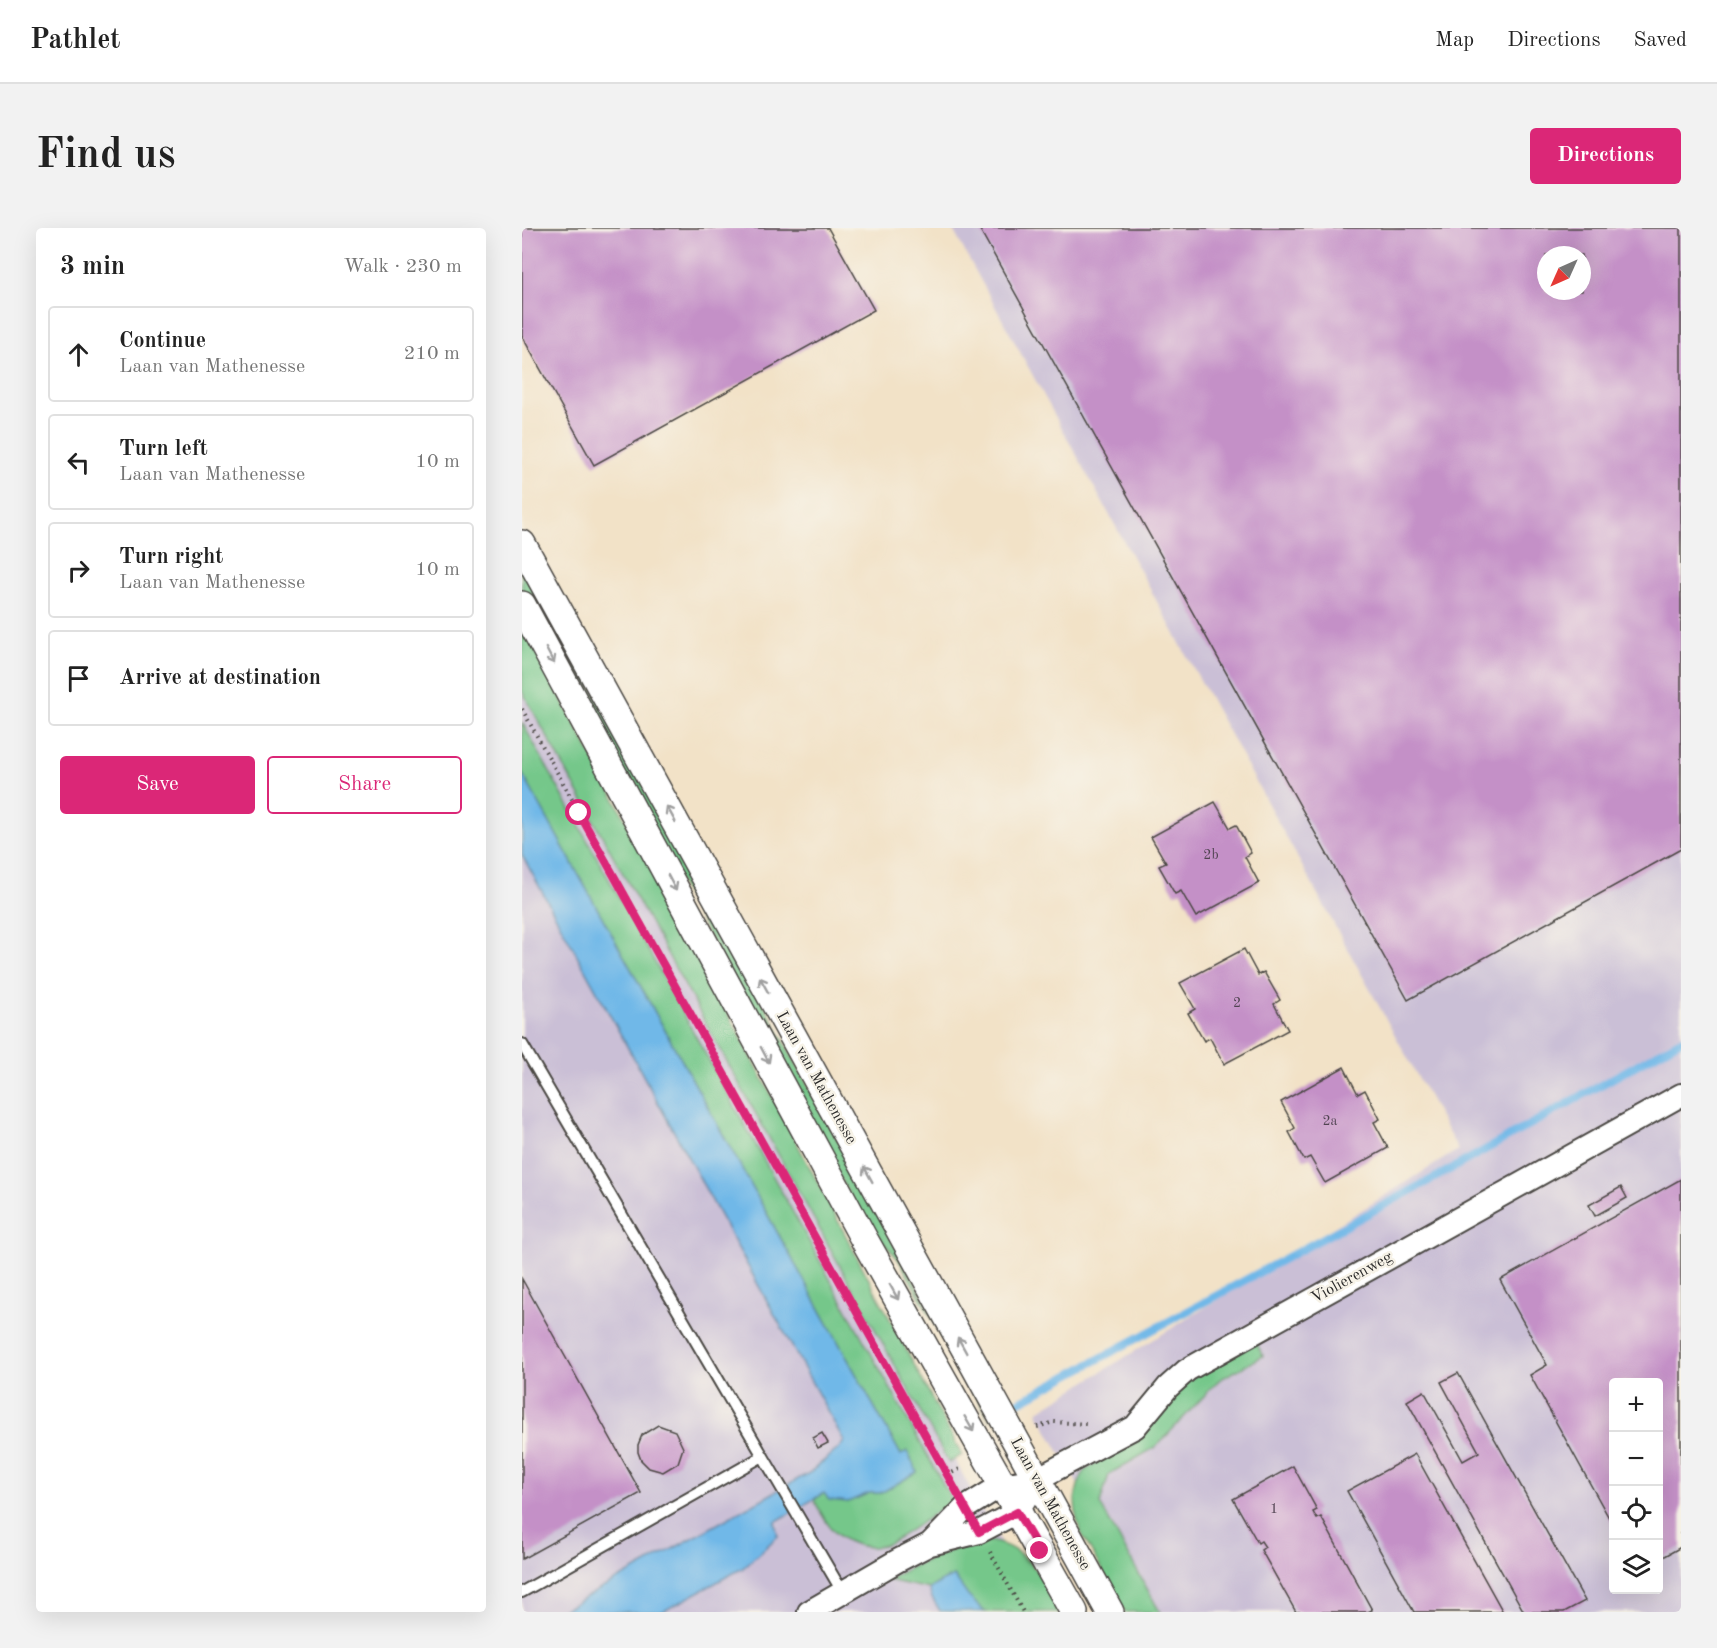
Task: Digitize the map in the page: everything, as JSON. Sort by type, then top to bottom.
[{"type":"street","name":"Laan van Mathenesse","points":[[522,544],[1110,1612]]},
{"type":"street","name":"Laan van Mathenesse","points":[[522,605],[860,1231],[1074,1612]]},
{"type":"street","name":"Violierenweg","points":[[1037,1479],[1135,1426],[1168,1387],[1187,1370],[1681,1095]]},
{"type":"street","points":[[1002,1485],[1037,1479]]},
{"type":"street","points":[[1017,1512],[1037,1479]]},
{"type":"street","name":"Laan van Mathenesse","points":[[930,1544],[965,1508],[1002,1485]]},
{"type":"street","name":"Laan van Mathenesse","points":[[809,1612],[930,1544],[979,1532],[1017,1512]]},
{"type":"lane","points":[[522,1044],[843,1593]]},
{"type":"lane","points":[[522,1592],[763,1456]]},
{"type":"path","points":[[522,709],[965,1508]]},
{"type":"path","points":[[979,1532],[1023,1612]]},
{"type":"shaded area","points":[[952,228],[1681,228],[1681,1612],[1150,1612],[1037,1412],[1458,1150]]},
{"type":"shaded area","points":[[522,680],[1039,1612],[522,1612]]},
{"type":"green space","points":[[522,558],[990,1421],[898,1259],[862,1218],[522,592]]},
{"type":"green space","points":[[522,624],[962,1455],[949,1463],[522,691]]},
{"type":"green space","points":[[522,722],[952,1500],[897,1539],[874,1547],[861,1546],[847,1541],[831,1528],[814,1500],[824,1493],[848,1502],[869,1493],[881,1493],[917,1472],[907,1451],[901,1455],[522,773]]},
{"type":"green space","points":[[1255,1340],[1263,1356],[1219,1380],[1156,1447],[1109,1474],[1100,1504],[1160,1612],[1125,1612],[1080,1531],[1075,1499],[1084,1471],[1136,1437],[1184,1383]]},
{"type":"green space","points":[[989,1541],[1003,1544],[1025,1558],[1041,1577],[1062,1612],[985,1612],[967,1596],[954,1576],[929,1589],[887,1580],[936,1556]]},
{"type":"water","points":[[522,773],[901,1455],[907,1451],[917,1472],[881,1493],[869,1493],[848,1502],[829,1500],[824,1493],[775,1522],[778,1536],[743,1568],[662,1612],[559,1612],[811,1472],[844,1441],[522,855]]},
{"type":"water","points":[[954,1576],[968,1596],[985,1612],[940,1611],[929,1589]]},
{"type":"building","points":[[522,228],[828,228],[874,310],[594,465],[522,336]]},
{"type":"building","points":[[979,228],[1681,228],[1681,849],[1408,1000]]},
{"type":"building","points":[[1215,802],[1230,828],[1236,825],[1251,853],[1245,857],[1259,883],[1196,917],[1181,891],[1175,894],[1159,866],[1166,863],[1151,837]]},
{"type":"building","points":[[1244,949],[1258,975],[1264,972],[1280,1000],[1274,1004],[1288,1030],[1224,1064],[1210,1038],[1204,1041],[1188,1013],[1195,1009],[1180,983]]},
{"type":"building","points":[[1344,1067],[1358,1094],[1365,1090],[1380,1119],[1374,1122],[1388,1148],[1325,1183],[1310,1157],[1304,1160],[1289,1132],[1295,1128],[1281,1102]]},
{"type":"building","points":[[1681,1179],[1681,1547],[1663,1557],[1663,1378],[1609,1378],[1609,1518],[1530,1375],[1547,1365],[1500,1280]]},
{"type":"building","points":[[1621,1187],[1627,1198],[1595,1216],[1589,1205]]},
{"type":"building","points":[[522,1279],[641,1493],[522,1559]]},
{"type":"building","points":[[1458,1373],[1585,1601],[1564,1612],[1524,1612],[1407,1401],[1424,1391],[1463,1461],[1479,1452],[1441,1382]]},
{"type":"building","points":[[658,1425],[675,1431],[683,1448],[678,1463],[663,1472],[649,1468],[641,1460],[638,1452],[642,1435]]},
{"type":"building","points":[[822,1433],[828,1443],[818,1448],[813,1438]]},
{"type":"building","points":[[1415,1454],[1503,1612],[1414,1612],[1347,1491]]},
{"type":"building","points":[[1293,1466],[1317,1510],[1313,1512],[1317,1519],[1321,1517],[1372,1610],[1368,1612],[1296,1612],[1261,1550],[1265,1547],[1261,1541],[1258,1543],[1233,1499]]},
{"type":"waterway","points":[[1019,1402],[1451,1169],[1681,1040]]},
{"type":"route","points":[[579,813],[979,1532],[1017,1512],[1040,1551]]}]
